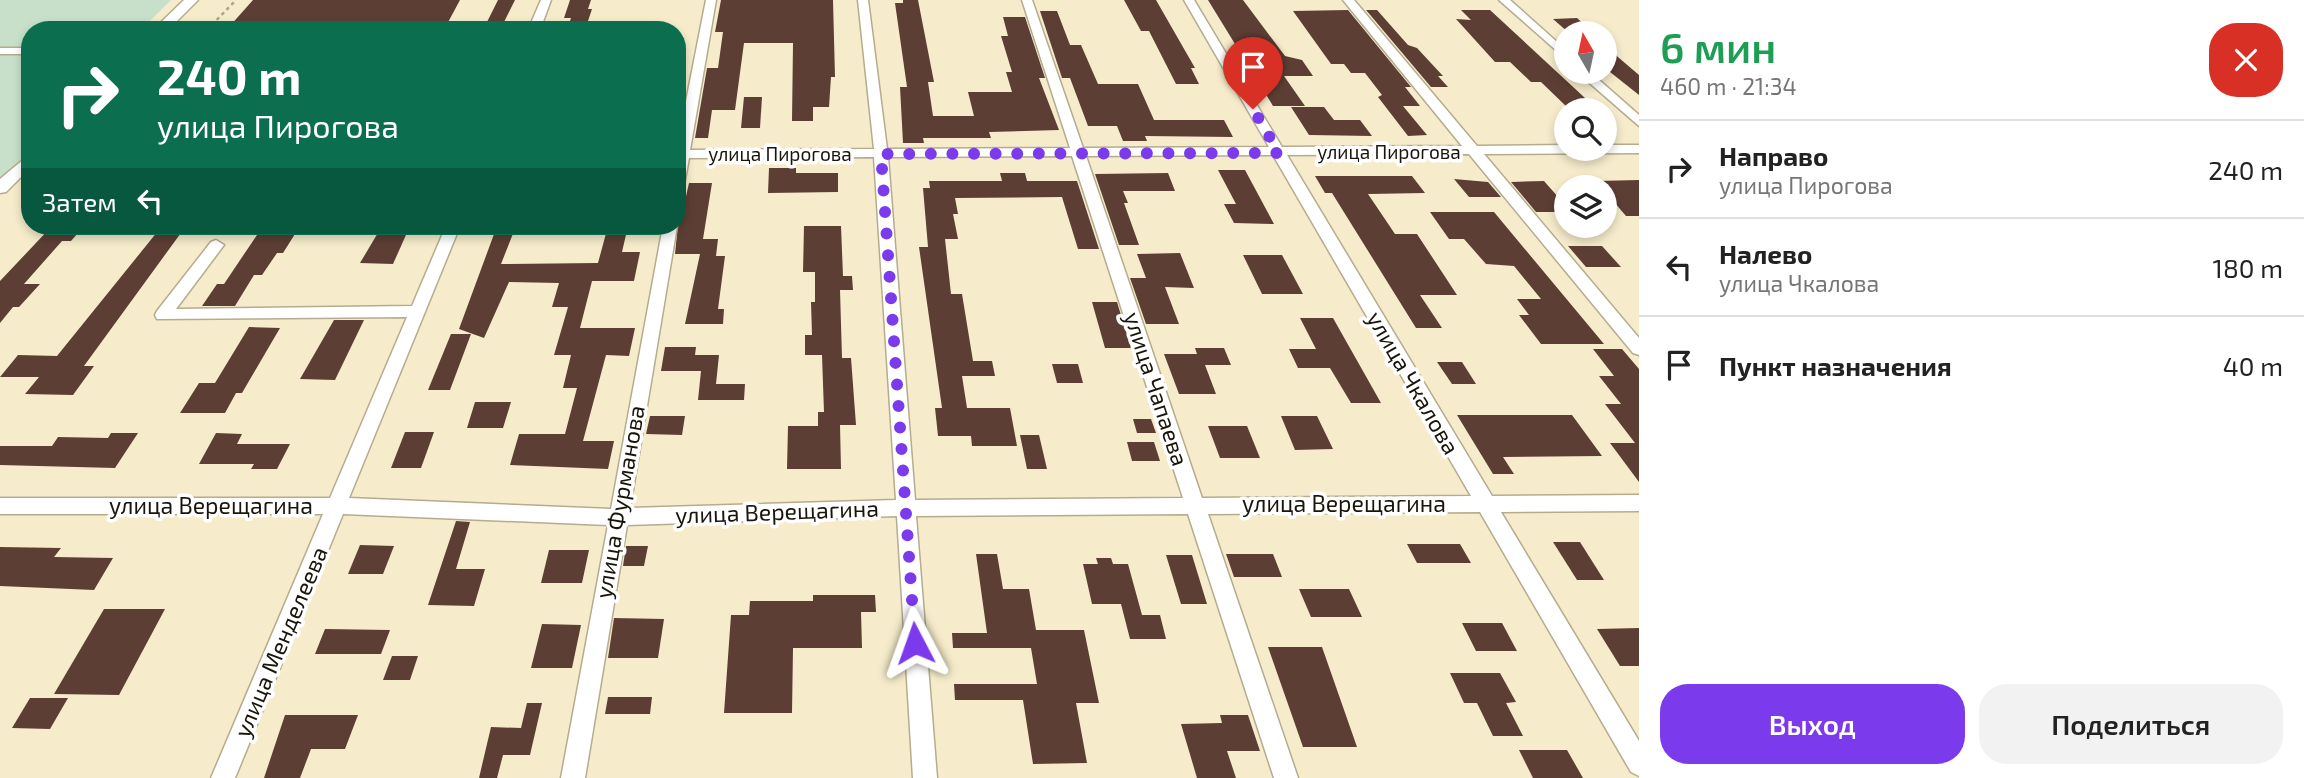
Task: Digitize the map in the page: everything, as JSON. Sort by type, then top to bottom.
[{"type":"street","points":[[170,21],[192,0]]},
{"type":"street","points":[[538,21],[546,0]]},
{"type":"street","points":[[686,124],[711,0]]},
{"type":"street","points":[[863,0],[881,154],[925,778]]},
{"type":"street","name":"улица Чапаева","points":[[1027,0],[1286,778]]},
{"type":"street","name":"улица Чкалова","points":[[1189,0],[1483,504],[1639,764]]},
{"type":"street","points":[[1348,0],[1639,349]]},
{"type":"street","points":[[1504,0],[1554,45]]},
{"type":"street","points":[[1596,84],[1639,122]]},
{"type":"street","name":"улица Пирогова","points":[[686,154],[1474,152],[1639,149]]},
{"type":"street","points":[[0,188],[21,168]]},
{"type":"street","name":"улица Менделеева","points":[[223,778],[339,506],[449,235]]},
{"type":"street","name":"улица Фурманова","points":[[573,778],[668,235]]},
{"type":"street","points":[[216,245],[163,315],[418,311]]},
{"type":"street","name":"улица Верещагина","points":[[0,506],[339,506],[617,517],[904,508],[1194,504],[1639,503]]},
{"type":"lane","points":[[0,51],[21,51]]},
{"type":"path","points":[[216,21],[236,0]]},
{"type":"green space","points":[[0,0],[171,0],[150,21],[21,21],[21,48],[0,48]]},
{"type":"green space","points":[[0,55],[21,55],[21,159],[0,179]]},
{"type":"building","points":[[253,0],[460,0],[449,21],[234,21]]},
{"type":"building","points":[[498,0],[515,0],[504,21],[488,21]]},
{"type":"building","points":[[570,0],[591,0],[588,9],[592,9],[588,21],[570,21],[571,18],[564,18]]},
{"type":"building","points":[[721,0],[833,0],[835,77],[831,77],[829,107],[813,107],[813,121],[792,121],[793,43],[744,43],[735,110],[712,110],[708,138],[695,138],[707,68],[718,68],[723,32],[715,32]]},
{"type":"building","points":[[903,0],[918,0],[934,82],[928,82],[933,116],[974,116],[968,92],[1012,92],[1006,72],[1012,72],[1001,36],[1008,36],[1003,17],[1025,17],[1045,78],[1039,78],[1059,130],[989,132],[991,138],[923,138],[924,143],[903,143],[900,87],[907,87],[895,3],[903,3]]},
{"type":"building","points":[[1124,0],[1156,0],[1195,68],[1191,68],[1199,84],[1176,84],[1149,31],[1141,31]]},
{"type":"building","points":[[1208,0],[1243,0],[1285,56],[1302,60],[1313,76],[1284,76],[1305,106],[1273,106]]},
{"type":"building","points":[[1348,10],[1411,87],[1405,87],[1420,106],[1403,106],[1427,135],[1408,136],[1378,97],[1382,95],[1365,73],[1351,73],[1344,64],[1331,64],[1293,11]]},
{"type":"building","points":[[1366,10],[1377,10],[1408,45],[1417,48],[1443,76],[1438,76],[1448,87],[1431,87]]},
{"type":"building","points":[[1461,10],[1490,10],[1554,69],[1554,84],[1570,84],[1585,98],[1558,98],[1541,82],[1531,82],[1510,62],[1495,62],[1456,19],[1471,20]]},
{"type":"building","points":[[1040,11],[1057,11],[1070,45],[1081,45],[1098,84],[1138,84],[1154,120],[1224,120],[1233,137],[1145,136],[1147,141],[1123,141],[1117,126],[1088,126],[1070,78],[1062,78]]},
{"type":"building","points":[[1577,18],[1580,21],[1555,21],[1553,19]]},
{"type":"building","points":[[1617,56],[1639,75],[1639,95],[1617,78]]},
{"type":"building","points":[[744,97],[762,97],[760,128],[741,128]]},
{"type":"building","points":[[1291,107],[1324,107],[1334,120],[1360,120],[1372,136],[1309,135]]},
{"type":"building","points":[[769,168],[796,168],[796,173],[838,173],[838,192],[768,193]]},
{"type":"building","points":[[1218,170],[1245,170],[1274,224],[1234,223],[1224,204],[1236,204]]},
{"type":"building","points":[[1000,173],[1025,173],[1027,181],[1077,181],[1099,249],[1078,249],[1062,197],[955,198],[958,214],[953,214],[958,239],[945,239],[951,294],[962,294],[973,361],[992,361],[995,376],[962,376],[967,408],[1010,408],[1017,446],[972,446],[971,436],[938,436],[935,408],[942,408],[919,247],[928,247],[923,188],[930,188],[929,181],[1002,181]]},
{"type":"building","points":[[1168,173],[1175,191],[1123,191],[1128,203],[1124,203],[1139,245],[1119,245],[1095,174]]},
{"type":"building","points":[[1315,176],[1412,176],[1425,193],[1368,194],[1395,234],[1417,234],[1457,295],[1420,295],[1442,328],[1416,328],[1332,193],[1325,193]]},
{"type":"building","points":[[1454,179],[1488,182],[1501,197],[1469,197]]},
{"type":"building","points":[[1639,180],[1639,216],[1626,216],[1617,206],[1617,181]]},
{"type":"building","points":[[1544,181],[1554,192],[1554,212],[1536,212],[1511,182]]},
{"type":"building","points":[[689,183],[712,183],[703,239],[718,239],[716,256],[725,256],[718,309],[724,309],[723,324],[685,324],[700,254],[675,254],[677,235],[686,235],[686,196]]},
{"type":"building","points":[[1430,212],[1494,212],[1604,344],[1541,344],[1519,315],[1529,315],[1517,299],[1541,299],[1514,266],[1486,264],[1464,239],[1449,239]]},
{"type":"building","points":[[804,226],[841,226],[843,276],[852,276],[853,290],[840,290],[842,358],[851,358],[856,425],[840,425],[841,469],[787,469],[788,426],[818,426],[818,412],[824,412],[822,355],[805,355],[805,335],[812,335],[811,302],[815,302],[815,272],[803,272]]},
{"type":"building","points":[[43,235],[76,235],[71,241],[62,241],[24,284],[40,284],[19,307],[13,307],[0,323],[0,281]]},
{"type":"building","points":[[155,235],[179,235],[84,366],[94,366],[73,395],[25,394],[39,377],[0,377],[18,355],[57,356]]},
{"type":"building","points":[[257,235],[294,235],[283,253],[277,253],[262,275],[254,275],[235,306],[202,306],[217,284],[224,284]]},
{"type":"building","points":[[377,235],[406,235],[393,264],[360,263]]},
{"type":"building","points":[[494,235],[512,235],[501,264],[598,263],[606,235],[626,235],[622,252],[640,252],[634,281],[592,281],[580,328],[635,328],[629,356],[606,355],[583,441],[614,441],[608,469],[510,465],[519,434],[565,434],[577,388],[563,388],[571,355],[554,355],[568,307],[552,307],[559,283],[509,282],[484,338],[459,329]]},
{"type":"building","points":[[1568,246],[1602,246],[1621,267],[1586,267]]},
{"type":"building","points":[[1180,253],[1194,288],[1165,287],[1179,324],[1146,324],[1130,278],[1146,278],[1137,254]]},
{"type":"building","points":[[1243,255],[1282,255],[1303,294],[1262,294]]},
{"type":"building","points":[[1092,302],[1117,302],[1131,348],[1105,348]]},
{"type":"building","points":[[1300,318],[1333,318],[1381,403],[1351,403],[1330,368],[1298,368],[1289,349],[1316,349]]},
{"type":"building","points":[[334,320],[364,320],[335,380],[300,379]]},
{"type":"building","points":[[249,327],[280,328],[242,393],[236,393],[225,413],[180,413],[199,383],[215,383]]},
{"type":"building","points":[[451,334],[471,334],[450,390],[428,390]]},
{"type":"building","points":[[665,347],[696,347],[695,355],[719,355],[716,384],[745,384],[744,400],[698,400],[701,371],[661,371]]},
{"type":"building","points":[[1195,348],[1224,348],[1231,365],[1205,365],[1216,394],[1179,394],[1164,354],[1197,354]]},
{"type":"building","points":[[1593,349],[1622,349],[1639,369],[1639,482],[1610,443],[1635,443],[1605,404],[1621,404],[1599,376],[1614,376]]},
{"type":"building","points":[[1437,362],[1462,362],[1476,384],[1452,384]]},
{"type":"building","points":[[1052,364],[1078,364],[1083,383],[1057,383]]},
{"type":"building","points":[[475,402],[511,402],[503,428],[467,428]]},
{"type":"building","points":[[1457,415],[1572,415],[1602,456],[1503,457],[1514,474],[1493,474]]},
{"type":"building","points":[[650,416],[685,416],[682,435],[646,434]]},
{"type":"building","points":[[1281,416],[1317,416],[1333,449],[1295,450]]},
{"type":"building","points":[[1133,419],[1151,419],[1156,433],[1137,433]]},
{"type":"building","points":[[1208,426],[1247,426],[1260,458],[1220,458]]},
{"type":"building","points":[[405,432],[434,432],[421,468],[391,468]]},
{"type":"building","points":[[111,433],[138,433],[115,468],[0,465],[0,446],[52,446],[58,437],[108,438]]},
{"type":"building","points":[[216,433],[242,434],[237,444],[290,444],[277,469],[251,469],[254,464],[199,464]]},
{"type":"building","points":[[1020,435],[1039,435],[1047,469],[1027,469]]},
{"type":"building","points":[[1127,442],[1154,442],[1160,461],[1132,461]]},
{"type":"building","points":[[456,521],[470,522],[456,569],[485,569],[474,606],[428,605]]},
{"type":"building","points":[[1553,542],[1580,542],[1604,580],[1577,580]]},
{"type":"building","points":[[1407,544],[1460,544],[1471,563],[1417,563]]},
{"type":"building","points":[[360,545],[394,546],[383,574],[348,574]]},
{"type":"building","points":[[626,546],[648,546],[644,566],[623,566]]},
{"type":"building","points":[[0,547],[61,548],[54,557],[113,558],[94,590],[0,586]]},
{"type":"building","points":[[549,550],[589,550],[582,583],[541,583]]},
{"type":"building","points":[[976,554],[997,554],[1003,589],[1029,589],[1036,630],[1084,630],[1099,703],[1076,703],[1087,763],[1033,764],[1023,700],[955,700],[954,684],[1037,684],[1031,648],[953,648],[952,633],[987,633]]},
{"type":"building","points":[[1226,554],[1273,554],[1282,577],[1234,577]]},
{"type":"building","points":[[1166,555],[1192,555],[1207,604],[1181,604]]},
{"type":"building","points":[[1096,558],[1111,558],[1113,564],[1128,564],[1142,615],[1160,615],[1166,639],[1130,639],[1121,604],[1092,604],[1083,564],[1098,564]]},
{"type":"building","points":[[1299,589],[1349,589],[1362,617],[1311,617]]},
{"type":"building","points":[[813,595],[875,595],[876,612],[861,612],[862,648],[793,648],[792,713],[724,713],[731,615],[749,615],[750,601],[813,601]]},
{"type":"building","points":[[104,609],[165,609],[119,695],[54,694]]},
{"type":"building","points":[[614,618],[664,619],[658,658],[608,658]]},
{"type":"building","points":[[1462,623],[1502,623],[1517,651],[1476,651]]},
{"type":"building","points":[[542,624],[581,625],[572,668],[531,668]]},
{"type":"building","points":[[1639,628],[1639,666],[1620,666],[1597,629]]},
{"type":"building","points":[[325,629],[390,630],[381,654],[315,654]]},
{"type":"building","points":[[1268,647],[1322,647],[1357,747],[1303,747]]},
{"type":"building","points":[[392,656],[418,656],[410,680],[383,680]]},
{"type":"building","points":[[1450,673],[1500,673],[1516,702],[1506,703],[1523,736],[1493,736],[1477,703],[1464,703]]},
{"type":"building","points":[[608,697],[652,697],[650,714],[605,714]]},
{"type":"building","points":[[30,698],[68,698],[50,729],[12,728]]},
{"type":"building","points":[[527,703],[542,703],[530,755],[503,755],[497,778],[479,778],[491,727],[521,728]]},
{"type":"building","points":[[285,715],[358,715],[345,749],[311,749],[300,778],[264,778]]},
{"type":"building","points":[[1220,715],[1248,715],[1260,751],[1227,751],[1236,778],[1197,778],[1181,724],[1222,723]]},
{"type":"building","points":[[1519,750],[1567,750],[1583,778],[1533,778]]},
{"type":"route","points":[[915,643],[881,154],[1279,153],[1253,109]]}]
